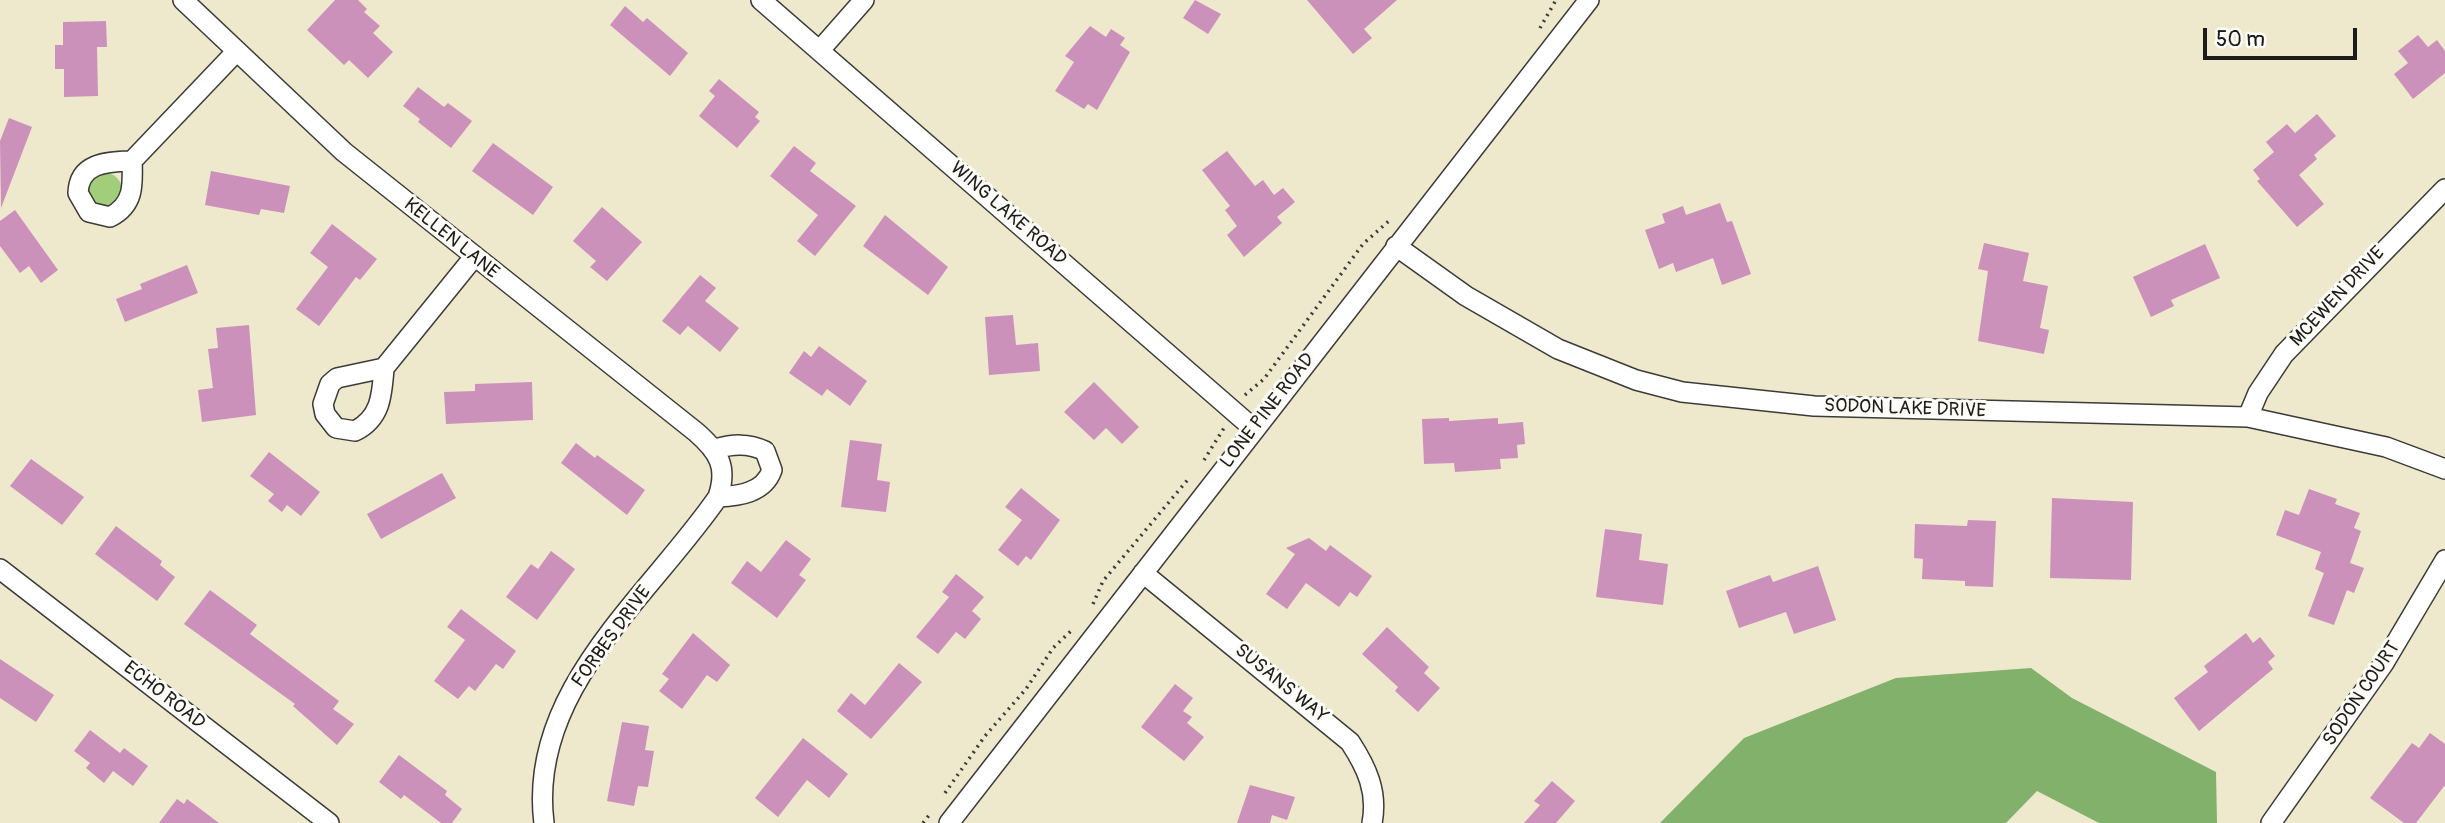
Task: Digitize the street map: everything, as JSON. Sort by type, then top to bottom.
[{"type":"street","name":"KELLEN LANE","points":[[183,0],[235,53],[344,152],[715,449]]},
{"type":"street","name":"WING LAKE ROAD","points":[[761,0],[1254,429]]},
{"type":"street","points":[[821,50],[864,0]]},
{"type":"street","name":"LONE PINE ROAD","points":[[949,823],[1589,0]]},
{"type":"street","points":[[132,161],[235,53]]},
{"type":"street","name":"MCEWEN DRIVE","points":[[2248,417],[2258,393],[2284,354],[2445,189]]},
{"type":"street","name":"SODON LAKE DRIVE","points":[[1396,246],[1466,296],[1548,344],[1611,371],[1682,392],[1814,406],[2248,417],[2386,447],[2445,469]]},
{"type":"street","points":[[384,368],[474,257]]},
{"type":"street","points":[[715,449],[728,445],[756,446],[765,451],[772,470],[765,483],[756,490],[718,497]]},
{"type":"street","name":"FORBES DRIVE","points":[[544,823],[543,787],[549,744],[575,685],[718,497],[722,469],[715,449]]},
{"type":"street","name":"SODON COURT","points":[[2272,823],[2384,663],[2445,560]]},
{"type":"street","name":"ECHO ROAD","points":[[0,569],[328,823]]},
{"type":"street","name":"SUSANS WAY","points":[[1143,573],[1350,742],[1367,770],[1373,787],[1372,823]]},
{"type":"path","points":[[1536,34],[1556,0]]},
{"type":"path","points":[[1243,397],[1264,379],[1363,244],[1391,219]]},
{"type":"path","points":[[1203,462],[1225,427]]},
{"type":"path","points":[[1086,615],[1103,581],[1195,471]]},
{"type":"path","points":[[940,800],[985,736],[1026,689],[1053,648],[1078,623]]},
{"type":"path","points":[[923,823],[934,809]]},
{"type":"green space","points":[[105,173],[117,178],[122,190],[117,202],[105,207],[93,202],[88,190],[93,178]]},
{"type":"green space","points":[[2031,668],[2072,698],[2216,772],[2217,823],[2099,823],[2037,791],[2006,823],[1660,823],[1744,738],[1896,678]]},
{"type":"building","points":[[335,0],[358,0],[367,9],[364,12],[380,26],[373,33],[393,52],[368,78],[349,60],[344,65],[307,30]]},
{"type":"building","points":[[1195,0],[1221,14],[1208,34],[1183,18]]},
{"type":"building","points":[[1307,0],[1397,0],[1364,29],[1372,38],[1353,54]]},
{"type":"building","points":[[625,6],[643,22],[647,18],[688,53],[670,76],[610,25]]},
{"type":"building","points":[[106,21],[107,47],[97,47],[98,96],[64,97],[64,69],[55,69],[55,45],[63,45],[63,22]]},
{"type":"building","points":[[1090,26],[1106,37],[1111,29],[1125,38],[1120,45],[1130,52],[1097,110],[1088,104],[1084,109],[1055,91],[1074,62],[1065,56]]},
{"type":"building","points":[[2418,35],[2428,47],[2437,40],[2445,51],[2445,73],[2413,99],[2394,74],[2408,63],[2398,51]]},
{"type":"building","points":[[719,79],[759,112],[755,117],[760,121],[737,148],[699,116],[715,96],[709,91]]},
{"type":"building","points":[[418,87],[444,107],[448,103],[472,121],[451,148],[418,122],[420,119],[403,106]]},
{"type":"building","points":[[2317,114],[2336,136],[2314,155],[2317,159],[2299,175],[2324,204],[2297,227],[2257,181],[2260,179],[2253,170],[2274,152],[2266,142],[2287,124],[2295,133]]},
{"type":"building","points":[[9,118],[32,127],[1,208],[0,141]]},
{"type":"building","points":[[493,143],[553,187],[533,215],[472,171]]},
{"type":"building","points":[[794,146],[816,163],[810,171],[856,206],[815,256],[797,241],[818,215],[770,176]]},
{"type":"building","points":[[1227,151],[1255,186],[1263,180],[1274,195],[1283,188],[1295,202],[1277,217],[1282,223],[1244,257],[1227,235],[1237,226],[1225,210],[1230,206],[1202,170]]},
{"type":"building","points":[[211,171],[290,186],[284,213],[261,209],[259,215],[205,205]]},
{"type":"building","points":[[1720,203],[1727,222],[1732,221],[1751,274],[1722,285],[1713,258],[1676,272],[1673,263],[1659,269],[1645,230],[1665,223],[1662,214],[1683,206],[1686,215]]},
{"type":"building","points":[[602,207],[642,242],[607,281],[590,267],[596,261],[573,241]]},
{"type":"building","points":[[15,210],[58,270],[41,283],[29,266],[20,273],[0,246],[0,221]]},
{"type":"building","points":[[885,215],[948,267],[928,295],[863,246]]},
{"type":"building","points":[[332,224],[377,259],[360,280],[356,277],[319,326],[296,309],[328,267],[310,253]]},
{"type":"building","points":[[1984,243],[2029,253],[2023,281],[2048,286],[2040,328],[2049,330],[2044,354],[1978,341],[1988,271],[1978,269]]},
{"type":"building","points":[[2205,244],[2220,278],[2171,300],[2174,306],[2151,317],[2133,277]]},
{"type":"building","points":[[187,265],[198,293],[125,322],[116,299],[142,289],[140,284]]},
{"type":"building","points":[[700,275],[716,288],[705,301],[739,328],[720,352],[688,326],[680,335],[662,321]]},
{"type":"building","points":[[1013,315],[1016,345],[1038,343],[1040,371],[989,375],[985,317]]},
{"type":"building","points":[[249,325],[256,415],[202,422],[198,390],[213,388],[208,349],[218,348],[216,328]]},
{"type":"building","points":[[819,346],[867,381],[850,406],[827,389],[822,396],[789,373],[804,351],[811,357]]},
{"type":"building","points":[[532,382],[533,420],[446,424],[444,392],[475,391],[475,384]]},
{"type":"building","points":[[1094,382],[1139,427],[1122,444],[1106,428],[1094,440],[1064,412]]},
{"type":"building","points":[[1449,418],[1449,421],[1498,418],[1498,424],[1523,422],[1525,444],[1517,445],[1518,458],[1500,459],[1501,469],[1455,472],[1454,463],[1424,464],[1422,419]]},
{"type":"building","points":[[850,440],[882,444],[877,480],[890,482],[886,512],[841,507]]},
{"type":"building","points":[[576,443],[645,490],[627,515],[561,463]]},
{"type":"building","points":[[269,452],[320,492],[301,516],[287,505],[282,512],[268,501],[274,494],[250,476]]},
{"type":"building","points":[[31,459],[84,497],[62,525],[10,486]]},
{"type":"building","points":[[442,473],[456,498],[381,539],[367,514]]},
{"type":"building","points":[[1021,488],[1060,520],[1031,560],[1026,556],[1018,566],[998,550],[1022,520],[1005,507]]},
{"type":"building","points":[[2309,489],[2337,499],[2335,504],[2360,513],[2354,528],[2361,531],[2350,563],[2364,568],[2354,593],[2347,590],[2334,625],[2308,616],[2324,573],[2315,569],[2321,552],[2276,535],[2285,510],[2299,515]]},
{"type":"building","points":[[2052,498],[2133,502],[2131,580],[2050,578]]},
{"type":"building","points":[[1968,520],[1996,521],[1993,587],[1965,586],[1965,581],[1922,579],[1923,559],[1914,558],[1915,524],[1967,526]]},
{"type":"building","points":[[116,526],[162,561],[160,565],[175,577],[157,601],[95,554]]},
{"type":"building","points":[[1605,529],[1642,534],[1639,560],[1668,564],[1663,605],[1596,597]]},
{"type":"building","points":[[1309,538],[1326,551],[1330,545],[1372,576],[1357,597],[1350,592],[1339,607],[1306,583],[1287,609],[1266,594],[1295,554],[1286,548]]},
{"type":"building","points":[[786,540],[811,559],[799,575],[806,580],[777,618],[731,583],[747,561],[761,572]]},
{"type":"building","points":[[551,551],[575,569],[537,620],[506,597],[531,564],[538,569]]},
{"type":"building","points":[[1818,566],[1836,620],[1794,634],[1786,612],[1739,628],[1726,591],[1770,575],[1773,582]]},
{"type":"building","points":[[956,574],[984,597],[972,611],[981,619],[965,639],[956,632],[938,654],[916,637],[949,597],[942,592]]},
{"type":"building","points":[[210,590],[257,625],[250,634],[339,701],[333,709],[354,724],[337,745],[293,706],[295,704],[184,624]]},
{"type":"building","points":[[461,609],[516,651],[503,669],[496,664],[475,691],[469,686],[458,699],[434,681],[465,640],[447,627]]},
{"type":"building","points":[[1387,627],[1429,667],[1424,673],[1440,688],[1418,712],[1395,691],[1398,687],[1362,654]]},
{"type":"building","points":[[693,633],[730,665],[717,682],[707,675],[682,709],[659,691],[669,679],[662,674]]},
{"type":"building","points":[[2246,633],[2253,643],[2260,637],[2275,656],[2268,662],[2273,669],[2199,731],[2174,698],[2208,672],[2204,666]]},
{"type":"building","points":[[0,659],[54,695],[36,722],[0,698]]},
{"type":"building","points":[[899,663],[922,682],[871,739],[837,711],[851,693],[865,705]]},
{"type":"building","points":[[1175,684],[1193,698],[1183,711],[1192,717],[1187,723],[1204,737],[1184,761],[1141,727]]},
{"type":"building","points":[[622,722],[649,726],[645,750],[654,751],[648,787],[638,786],[634,806],[607,801]]},
{"type":"building","points":[[90,730],[120,753],[124,748],[148,766],[133,786],[113,771],[104,783],[86,768],[90,763],[74,751]]},
{"type":"building","points":[[2430,733],[2445,744],[2445,785],[2416,823],[2404,823],[2370,798],[2412,743],[2419,748]]},
{"type":"building","points":[[803,738],[848,774],[829,798],[807,780],[778,817],[755,798]]},
{"type":"building","points":[[399,755],[447,791],[445,795],[462,809],[452,823],[441,823],[404,795],[401,799],[379,782]]},
{"type":"building","points":[[1552,781],[1575,801],[1556,823],[1524,823],[1540,805],[1534,801]]},
{"type":"building","points":[[1250,785],[1295,797],[1287,820],[1272,815],[1270,823],[1237,823]]},
{"type":"building","points":[[177,799],[184,804],[187,799],[219,823],[159,823]]}]
